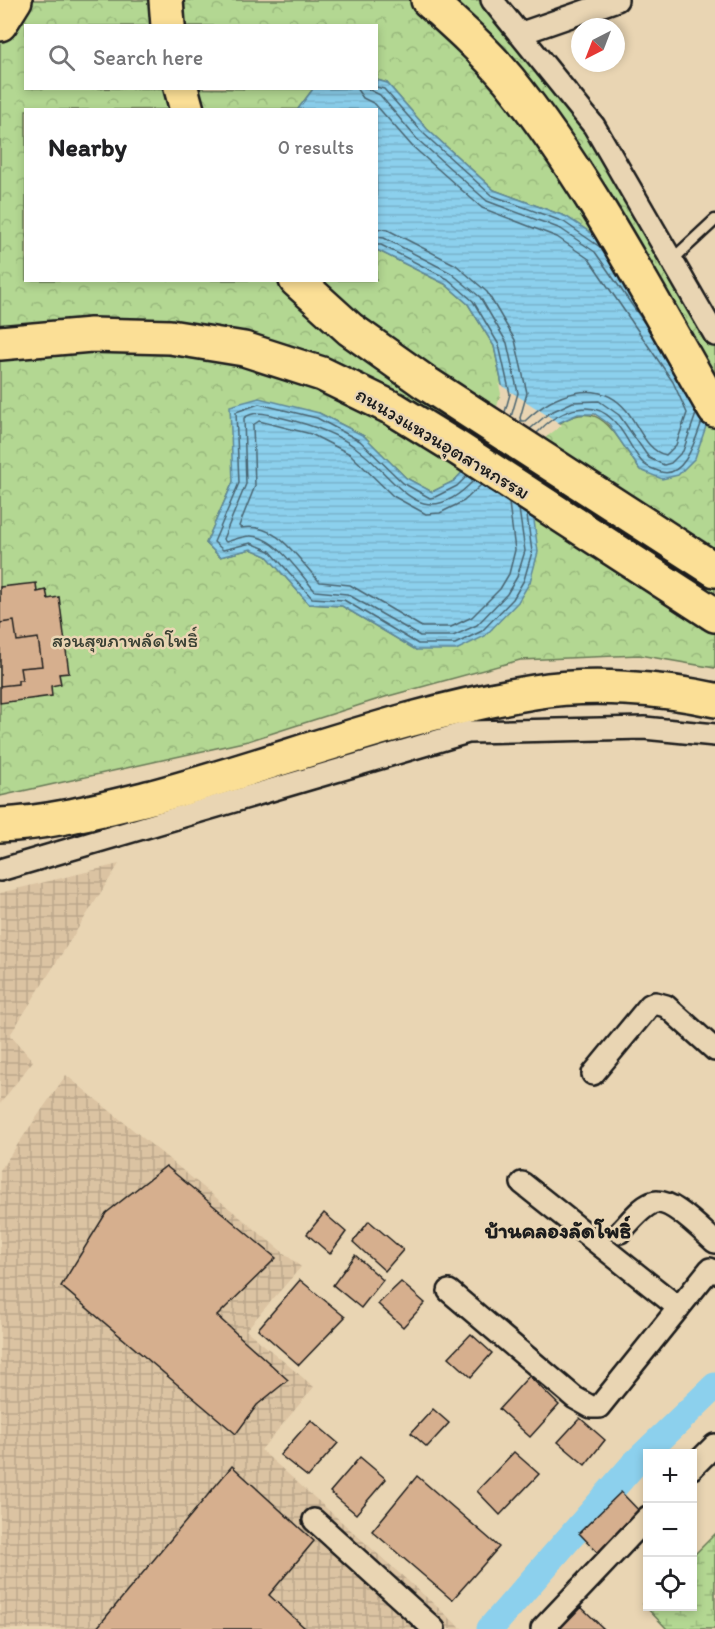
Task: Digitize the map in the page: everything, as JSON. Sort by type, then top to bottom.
[{"type":"main road","points":[[0,24],[15,0]]},
{"type":"main road","points":[[166,0],[168,24]]},
{"type":"main road","points":[[428,0],[459,27],[508,79],[557,144],[600,213],[715,411]]},
{"type":"main road","points":[[182,90],[186,108]]},
{"type":"main road","name":"ถนนวงแหวนอุตสาหกรรม","points":[[298,282],[350,329],[426,383],[715,570]]},
{"type":"main road","name":"ถนนวงแหวนอุตสาหกรรม","points":[[0,343],[91,335],[170,337],[244,349],[321,374],[394,409],[715,615]]},
{"type":"main road","points":[[0,825],[21,824],[102,810],[447,710],[535,692],[613,687],[699,696],[715,700]]},
{"type":"street","points":[[492,0],[594,126],[715,335]]},
{"type":"street","points":[[519,34],[618,0]]},
{"type":"street","points":[[2,873],[468,732],[644,728],[715,735]]},
{"type":"street","points":[[593,1074],[650,1005],[655,1003],[666,1006],[715,1050]]},
{"type":"street","points":[[522,1183],[679,1308]]},
{"type":"street","points":[[620,1232],[650,1204],[659,1202],[671,1205],[715,1242]]},
{"type":"street","points":[[449,1291],[575,1398],[591,1407],[599,1407],[713,1268]]},
{"type":"street","points":[[697,1464],[715,1445]]},
{"type":"street","points":[[314,1520],[434,1629]]},
{"type":"street","points":[[542,1629],[643,1521]]},
{"type":"lane","points":[[672,260],[715,220]]},
{"type":"shaded area","points":[[119,864],[10,1035],[33,1061],[0,1104],[0,893]]},
{"type":"shaded area","points":[[66,1075],[301,1267],[246,1330],[314,1387],[261,1450],[462,1629],[0,1629],[0,1170]]},
{"type":"green space","name":"สวนสุขภาพลัดโพธิ์","points":[[0,0],[492,0],[594,126],[715,335],[715,668],[639,655],[520,660],[385,697],[248,741],[0,796]],"holes":[[[24,24],[378,24],[378,80],[387,83],[427,129],[494,190],[567,217],[640,470],[610,427],[600,419],[589,415],[576,416],[561,422],[542,436],[416,650],[342,606],[309,604],[267,556],[251,549],[220,557],[206,543],[233,482],[319,413],[364,436],[406,478],[432,492],[454,481],[488,445],[504,394],[494,346],[468,304],[445,284],[378,250],[378,282],[24,282],[24,108],[299,108],[312,90],[24,90]]]},
{"type":"green space","points":[[715,1534],[715,1629],[667,1629],[650,1611],[697,1611],[697,1552]]},
{"type":"water","points":[[378,80],[387,83],[427,129],[494,190],[567,217],[605,242],[711,412],[695,458],[678,475],[662,479],[640,470],[609,424],[595,414],[578,414],[556,424],[542,436],[527,465],[538,552],[530,582],[518,602],[485,636],[456,650],[416,650],[342,606],[309,604],[267,556],[251,549],[220,557],[206,543],[233,482],[230,406],[259,398],[319,413],[364,436],[406,478],[432,492],[454,481],[488,445],[504,394],[494,346],[468,304],[445,284],[378,250],[378,108],[299,108],[312,90],[378,90]]},
{"type":"pier","points":[[499,384],[562,425],[545,438],[530,465],[537,517],[461,469],[485,443],[501,394]]},
{"type":"building","points":[[36,583],[37,592],[46,590],[48,599],[59,597],[69,673],[59,674],[61,684],[51,686],[52,696],[0,703],[0,587]]},
{"type":"building","points":[[14,621],[17,641],[38,638],[42,666],[20,668],[22,680],[18,680],[18,684],[0,686],[0,623]]},
{"type":"building","points":[[166,1166],[276,1258],[217,1316],[288,1380],[257,1405],[236,1434],[61,1286],[106,1213]]},
{"type":"building","points":[[324,1213],[346,1232],[330,1254],[307,1234]]},
{"type":"building","points":[[369,1221],[403,1250],[385,1271],[353,1242]]},
{"type":"building","points":[[355,1255],[383,1280],[361,1308],[333,1285]]},
{"type":"building","points":[[300,1280],[345,1317],[299,1365],[258,1329]]},
{"type":"building","points":[[401,1282],[425,1303],[403,1327],[378,1304]]},
{"type":"building","points":[[471,1334],[492,1353],[471,1377],[449,1357]]},
{"type":"building","points":[[529,1376],[559,1405],[530,1437],[499,1409]]},
{"type":"building","points":[[433,1409],[449,1423],[427,1447],[411,1433]]},
{"type":"building","points":[[580,1418],[605,1440],[585,1465],[558,1442]]},
{"type":"building","points":[[311,1420],[338,1443],[308,1477],[280,1455]]},
{"type":"building","points":[[514,1452],[539,1474],[500,1515],[477,1491]]},
{"type":"building","points":[[360,1457],[386,1479],[356,1514],[330,1492]]},
{"type":"building","points":[[232,1466],[314,1541],[269,1595],[306,1629],[96,1629]]},
{"type":"building","points":[[417,1476],[499,1547],[452,1600],[372,1531]]},
{"type":"building","points":[[621,1492],[643,1515],[601,1556],[579,1533]]},
{"type":"building","points":[[581,1607],[604,1629],[560,1629]]},
{"type":"waterway","points":[[490,1629],[634,1464],[715,1386]]},
{"type":"district","name":"บ้านคลองลัดโพธิ์","points":[[558,1230]]}]
